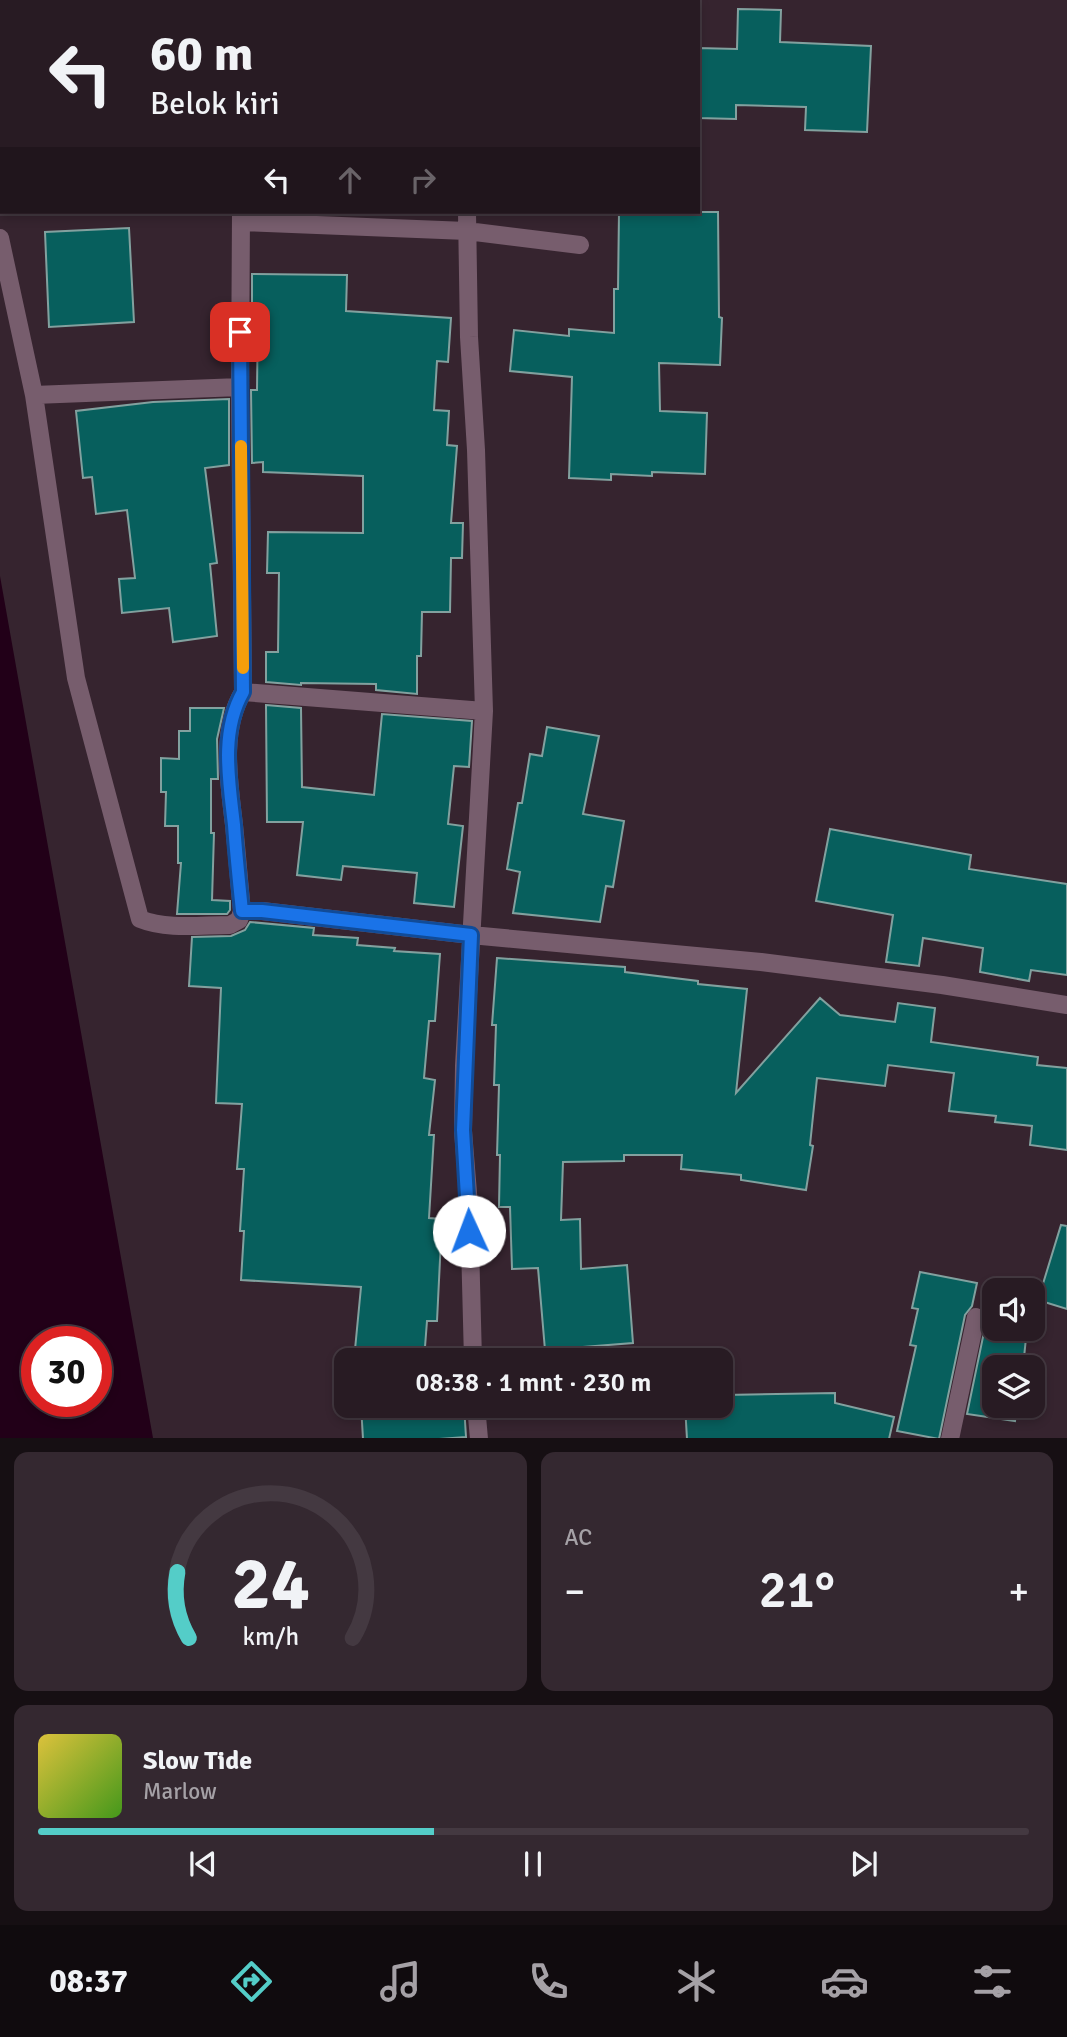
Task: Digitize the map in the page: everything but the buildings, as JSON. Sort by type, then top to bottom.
[{"type":"street","points":[[467,214],[468,337],[478,503],[484,711],[463,1130],[473,1348]]},
{"type":"street","points":[[0,238],[34,395],[76,677],[140,919],[167,925],[230,925],[239,920],[242,911],[229,780],[229,740],[236,704],[243,692],[240,387],[242,217],[467,231],[580,245]]},
{"type":"street","points":[[34,395],[240,387]]},
{"type":"street","points":[[243,692],[484,711]]},
{"type":"street","points":[[242,911],[761,962],[942,985],[1067,1005]]},
{"type":"street","points":[[950,1438],[976,1317]]},
{"type":"street","points":[[477,1418],[479,1438]]},
{"type":"shaded area","points":[[0,576],[153,1438],[0,1438]]},
{"type":"slow traffic","points":[[241,446],[243,668]]},
{"type":"route","points":[[240,332],[243,692],[236,704],[232,721],[229,780],[242,911],[471,935],[463,1130],[469,1231]]}]
